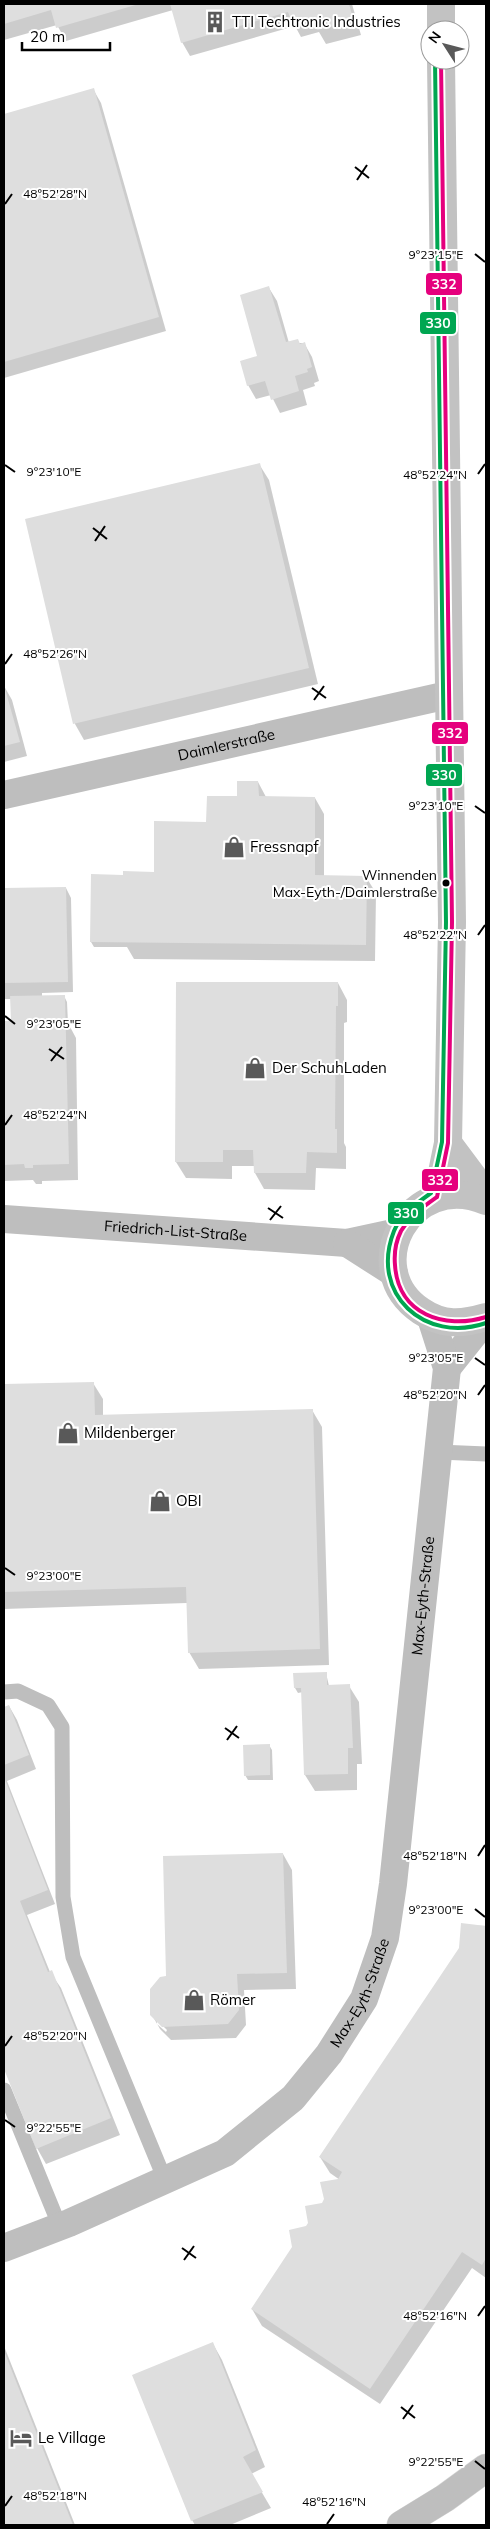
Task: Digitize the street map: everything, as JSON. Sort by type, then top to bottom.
[{"type":"main road","points":[[441,4],[441,20]]},
{"type":"main road","points":[[437,1196],[448,1143],[452,922],[441,70]]},
{"type":"main road","name":"Daimlerstraße","points":[[4,795],[448,695]]},
{"type":"main road","points":[[448,1143],[486,1194]]},
{"type":"main road","points":[[486,1201],[471,1194],[456,1193],[437,1196],[422,1203],[409,1215],[398,1232],[393,1252],[394,1273],[401,1290],[412,1305],[432,1318],[448,1323],[466,1323],[486,1318]]},
{"type":"main road","name":"Friedrich-List-Straße","points":[[4,1219],[347,1243],[398,1232]]},
{"type":"main road","name":"Friedrich-List-Straße","points":[[347,1243],[394,1273]]},
{"type":"main road","name":"Max-Eyth-Straße","points":[[4,2248],[60,2227],[226,2153],[293,2098],[329,2054],[364,1999],[385,1938],[393,1884],[439,1452],[447,1368],[432,1318]]},
{"type":"main road","points":[[447,1368],[486,1318]]},
{"type":"main road","points":[[401,2525],[445,2498],[486,2468]]},
{"type":"lane","points":[[439,1452],[486,1454]]},
{"type":"lane","points":[[4,1692],[18,1691],[48,1705],[62,1727],[63,1897],[73,1957],[165,2180]]},
{"type":"lane","points":[[4,2090],[60,2227]]},
{"type":"building","points":[[4,4],[139,4],[56,28],[51,10],[4,24]]},
{"type":"building","name":"TTI Techtronic Industries","points":[[170,4],[349,4],[354,21],[317,30],[313,18],[292,23],[288,12],[181,43]]},
{"type":"building","points":[[94,88],[159,317],[4,362],[4,114]]},
{"type":"building","points":[[269,286],[286,342],[298,339],[300,344],[305,342],[312,367],[307,369],[308,372],[295,376],[299,391],[271,400],[265,381],[247,386],[240,361],[257,356],[240,295]]},
{"type":"building","points":[[260,463],[309,668],[73,724],[25,519]]},
{"type":"building","points":[[4,685],[20,742],[4,746]]},
{"type":"building","name":"Fressnapf","points":[[237,781],[258,781],[259,796],[315,797],[315,875],[367,876],[366,945],[90,942],[91,874],[123,875],[123,871],[154,872],[154,821],[206,822],[207,796],[237,796]]},
{"type":"building","points":[[66,887],[68,982],[4,983],[4,888]]},
{"type":"building","name":"Der SchuhLaden","points":[[176,982],[338,982],[338,1006],[336,1006],[335,1129],[337,1129],[337,1153],[307,1152],[306,1173],[254,1173],[253,1150],[223,1150],[223,1162],[175,1162]]},
{"type":"building","points":[[65,995],[69,1164],[33,1165],[33,1168],[25,1168],[24,1164],[4,1165],[4,1021],[11,1021],[10,996]]},
{"type":"building","name":"OBI","points":[[94,1382],[95,1415],[313,1409],[320,1649],[188,1653],[186,1587],[4,1592],[4,1384]]},
{"type":"building","points":[[327,1672],[327,1685],[350,1684],[353,1748],[348,1748],[348,1774],[304,1775],[301,1688],[294,1688],[293,1673]]},
{"type":"building","points":[[9,1705],[29,1755],[4,1765],[4,1707]]},
{"type":"building","points":[[270,1744],[270,1775],[244,1776],[243,1745]]},
{"type":"building","points":[[4,1777],[48,1890],[20,1901],[48,1972],[52,1970],[111,2118],[36,2149],[4,2069]]},
{"type":"building","points":[[283,1853],[287,1973],[237,1974],[239,2010],[228,2024],[162,2027],[150,2015],[150,1989],[160,1977],[166,1976],[163,1856]]},
{"type":"building","points":[[461,1923],[486,1926],[486,2258],[482,2265],[462,2252],[370,2389],[251,2309],[292,2247],[289,2230],[306,2226],[308,2223],[305,2206],[322,2203],[324,2199],[320,2182],[338,2179],[342,2172],[319,2157],[459,1948]]},
{"type":"building","points":[[213,2342],[256,2450],[243,2457],[263,2492],[191,2521],[132,2375]]},
{"type":"building","name":"Le Village","points":[[4,2351],[73,2525],[4,2525]]},
{"type":"transit line","name":"330","points":[[435,70],[446,922],[442,1142],[431,1193],[410,1209],[401,1219],[394,1231],[388,1254],[389,1275],[396,1293],[408,1309],[423,1320],[442,1326],[464,1328],[486,1323]]},
{"type":"transit line","name":"332","points":[[441,70],[452,922],[448,1143],[437,1197],[413,1216],[401,1231],[395,1252],[395,1265],[398,1282],[405,1296],[414,1306],[426,1314],[454,1321],[470,1321],[486,1317]]},
{"type":"place","name":"TTI Techtronic Industries","points":[[215,22]]},
{"type":"place","name":"Fressnapf","points":[[234,847]]},
{"type":"place","name":"Winnenden Max-Eyth-/Daimlerstraße","points":[[446,883]]},
{"type":"place","name":"Der SchuhLaden","points":[[255,1068]]},
{"type":"place","name":"Mildenberger","points":[[68,1433]]},
{"type":"place","name":"OBI","points":[[160,1501]]},
{"type":"place","name":"Römer","points":[[194,2000]]},
{"type":"place","name":"Le Village","points":[[21,2438]]}]
